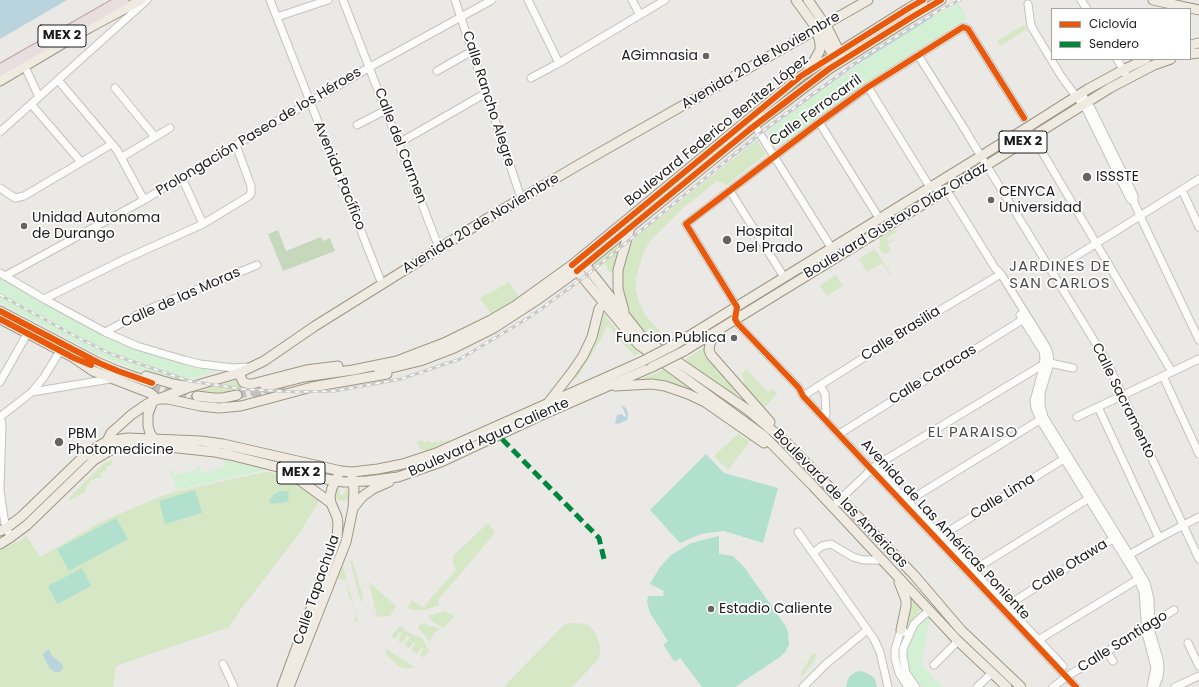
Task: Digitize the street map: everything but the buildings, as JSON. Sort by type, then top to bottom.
[{"type":"highway","name":"MEX 2","points":[[0,70],[123,0]]},
{"type":"highway","points":[[0,70],[89,28]]},
{"type":"main road","points":[[0,81],[89,28],[141,0]]},
{"type":"main road","points":[[796,0],[821,27],[820,50],[814,61],[801,76]]},
{"type":"main road","points":[[808,0],[821,27],[839,56]]},
{"type":"main road","name":"Avenida 20 de Noviembre","points":[[107,441],[111,433],[119,424],[157,399],[256,365],[382,284],[522,198],[629,140],[868,0]]},
{"type":"main road","name":"Boulevard Federico Benítez López","points":[[582,262],[752,122],[829,69],[839,56],[923,0]]},
{"type":"main road","name":"Boulevard Federico Benítez López","points":[[285,388],[310,382],[377,371],[420,361],[454,348],[494,328],[537,300],[574,268],[630,228],[752,122],[801,76],[941,0]]},
{"type":"main road","points":[[1153,0],[1190,8]]},
{"type":"main road","name":"Boulevard Gustavo Díaz Ordaz","points":[[643,361],[676,344],[737,307],[879,218],[1028,128],[1078,95],[1144,60]]},
{"type":"main road","name":"Boulevard Gustavo Díaz Ordaz","points":[[652,367],[715,332],[1128,78],[1154,65],[1168,60]]},
{"type":"main road","points":[[627,318],[620,296],[618,275],[619,264],[630,228]]},
{"type":"main road","name":"Boulevard de las Américas","points":[[582,262],[646,340],[748,410],[787,443],[914,576],[961,630],[1021,687]]},
{"type":"main road","name":"Boulevard Federico Benítez López","points":[[265,387],[304,377],[377,365],[422,352],[497,316],[574,268]]},
{"type":"main road","name":"Boulevard de las Américas","points":[[574,268],[638,344],[728,413],[764,436],[958,641],[1007,687]]},
{"type":"main road","points":[[547,404],[583,356],[592,337],[599,309],[604,303],[609,301],[615,303]]},
{"type":"main road","points":[[0,311],[64,349],[93,371],[110,379],[150,393],[157,399],[165,399],[209,407],[234,407],[312,387],[400,371],[413,366],[420,361]]},
{"type":"main road","points":[[1,322],[64,349],[86,352],[162,388],[148,414],[148,426],[154,439]]},
{"type":"main road","points":[[715,332],[710,344],[710,353],[787,443]]},
{"type":"main road","points":[[239,371],[245,383],[252,384],[306,370],[398,357],[422,352]]},
{"type":"main road","points":[[74,358],[125,380],[184,386],[200,384]]},
{"type":"main road","name":"Boulevard Agua Caliente","points":[[3,529],[31,508],[81,459],[107,441],[124,438],[183,439],[224,444],[341,471],[352,472],[378,469],[413,461],[436,453],[643,361]]},
{"type":"main road","name":"Boulevard Agua Caliente","points":[[0,544],[11,538],[27,525],[94,460],[108,451],[121,447],[169,447],[199,450],[230,455],[335,481],[353,482],[398,477],[441,462],[652,367]]},
{"type":"main road","points":[[605,387],[644,384],[665,386],[698,398],[728,413],[738,404],[744,393]]},
{"type":"main road","points":[[182,402],[179,397],[185,389]]},
{"type":"main road","points":[[237,395],[223,398],[197,398],[217,403],[228,403],[253,396]]},
{"type":"main road","points":[[107,441],[108,451]]},
{"type":"main road","points":[[286,469],[331,503]]},
{"type":"main road","name":"Calle Tapachula","points":[[282,687],[337,538],[338,524],[337,517],[331,503],[331,492],[341,471]]},
{"type":"main road","name":"Calle Tapachula","points":[[289,687],[343,553],[353,508],[352,472]]},
{"type":"main road","points":[[353,508],[363,496],[373,489],[398,477]]},
{"type":"main road","points":[[895,574],[906,600],[905,632]]},
{"type":"street","points":[[0,132],[147,0]]},
{"type":"street","name":"Avenida Pacífico","points":[[270,0],[382,284]]},
{"type":"street","points":[[277,18],[328,0]]},
{"type":"street","name":"Calle del Carmen","points":[[343,0],[440,248]]},
{"type":"street","name":"Calle Rancho Alegre","points":[[455,0],[522,198]]},
{"type":"street","name":"Prolongación Paseo de los Héroes","points":[[2,275],[144,200],[370,66],[492,0]]},
{"type":"street","points":[[528,0],[559,63]]},
{"type":"street","points":[[632,0],[640,15]]},
{"type":"street","points":[[531,78],[665,0]]},
{"type":"street","points":[[1028,4],[1032,26],[1051,59]]},
{"type":"street","name":"Calle Ferrocarril","points":[[737,307],[686,224],[819,122],[868,87],[961,28],[966,27],[1024,118]]},
{"type":"street","points":[[437,71],[472,50]]},
{"type":"street","name":"Calle Sacramento","points":[[918,55],[1106,360],[1121,396],[1199,559]]},
{"type":"street","points":[[1052,60],[1061,76],[1086,104],[1130,199],[1134,202],[1199,340]]},
{"type":"street","points":[[1118,60],[1128,78]]},
{"type":"street","points":[[25,67],[39,97]]},
{"type":"street","points":[[58,80],[122,157],[144,200]]},
{"type":"street","points":[[868,87],[928,184],[951,197],[1025,318],[1047,348],[1049,354],[1040,400],[1042,418],[1140,578],[1148,626],[1160,668],[1159,677],[1155,687]]},
{"type":"street","points":[[115,88],[155,137]]},
{"type":"street","points":[[399,143],[486,93]]},
{"type":"street","points":[[31,104],[81,162]]},
{"type":"street","points":[[357,125],[386,110]]},
{"type":"street","points":[[752,122],[775,156],[837,257]]},
{"type":"street","points":[[819,122],[879,218]]},
{"type":"street","points":[[122,157],[170,128]]},
{"type":"street","points":[[1028,128],[1172,372]]},
{"type":"street","points":[[0,188],[12,196],[20,197],[112,144]]},
{"type":"street","points":[[44,299],[123,260],[203,224],[249,196],[251,193],[251,186],[236,145]]},
{"type":"street","points":[[182,178],[203,224]]},
{"type":"street","points":[[1052,271],[1199,179]]},
{"type":"street","points":[[1182,190],[1199,227]]},
{"type":"street","points":[[730,191],[784,277]]},
{"type":"street","name":"Calle de las Moras","points":[[105,332],[147,310],[257,265]]},
{"type":"street","points":[[2,275],[105,332],[143,348],[184,360],[239,371]]},
{"type":"street","name":"Calle Brasilia","points":[[805,394],[999,275]]},
{"type":"street","points":[[735,319],[737,307]]},
{"type":"street","name":"Calle Caracas","points":[[840,433],[1025,318]]},
{"type":"street","name":"Avenida de Las Américas Poniente","points":[[735,319],[738,324],[799,388],[826,414],[840,433]]},
{"type":"street","points":[[0,382],[26,334]]},
{"type":"street","points":[[11,538],[3,529],[0,490],[2,424],[0,417],[32,392],[64,349]]},
{"type":"street","points":[[1077,417],[1199,359]]},
{"type":"street","points":[[832,507],[873,468],[1047,364],[1073,368]]},
{"type":"street","points":[[1163,376],[1199,454]]},
{"type":"street","points":[[32,392],[110,379]]},
{"type":"street","points":[[820,385],[825,394],[826,414]]},
{"type":"street","name":"Avenida de Las Américas Poniente","points":[[805,394],[1037,641],[1076,687]]},
{"type":"street","points":[[1098,407],[1159,538]]},
{"type":"street","points":[[906,503],[1042,418]]},
{"type":"street","name":"Calle Lima","points":[[939,537],[1066,458]]},
{"type":"street","points":[[971,572],[1090,497]]},
{"type":"street","points":[[1127,556],[1199,517]]},
{"type":"street","points":[[798,532],[879,648],[888,687]]},
{"type":"street","name":"Calle Otawa","points":[[1004,607],[1115,537]]},
{"type":"street","points":[[813,553],[822,546],[831,544],[858,559],[874,561],[882,560]]},
{"type":"street","points":[[1037,641],[1140,578]]},
{"type":"street","name":"Calle Santiago","points":[[1053,687],[1068,676],[1174,610]]},
{"type":"street","points":[[908,687],[899,673],[895,658],[895,649],[905,632],[919,618],[931,612]]},
{"type":"street","points":[[803,687],[826,664],[867,630]]},
{"type":"street","points":[[905,632],[903,657],[906,673],[916,687]]},
{"type":"street","points":[[934,665],[958,641]]},
{"type":"street","points":[[1188,643],[1199,666]]},
{"type":"street","points":[[1107,652],[1113,661]]},
{"type":"street","points":[[1151,687],[1155,668],[1155,654]]},
{"type":"street","points":[[223,664],[234,687]]},
{"type":"street","points":[[977,687],[992,673]]},
{"type":"street","name":"Avenida de Las Américas Poniente","points":[[1068,676],[1082,687]]},
{"type":"street","points":[[1175,687],[1199,676]]},
{"type":"green space","points":[[959,3],[967,18],[866,84],[783,144],[777,146],[775,144],[767,131],[855,67],[937,14]]},
{"type":"green space","points":[[1024,25],[1027,29],[1000,46],[997,41]]},
{"type":"green space","points":[[757,140],[766,154],[727,185],[717,181],[683,208],[650,241],[643,254],[636,278],[636,291],[640,305],[647,317],[666,338],[658,343],[647,335],[628,314],[623,300],[620,273],[628,249],[637,236]]},
{"type":"green space","points":[[895,229],[897,232],[887,238],[889,242],[893,239],[894,240],[888,244],[891,250],[885,254],[884,252],[882,253],[879,248],[880,238]]},
{"type":"green space","points":[[278,230],[286,251],[321,237],[323,241],[330,238],[335,251],[283,271],[268,234]]},
{"type":"green space","points":[[625,238],[616,260],[614,272],[607,270],[604,263],[595,271],[592,267],[595,262]]},
{"type":"green space","points":[[875,249],[891,274],[890,275],[882,263],[867,272],[859,259]]},
{"type":"green space","points":[[836,275],[843,286],[827,296],[820,285]]},
{"type":"green space","points":[[0,278],[100,332],[141,351],[196,367],[217,371],[183,381],[142,370],[138,371],[93,352],[0,303]]},
{"type":"green space","points":[[509,282],[519,297],[491,314],[480,298]]},
{"type":"green space","points":[[604,313],[618,332],[640,353],[634,356],[607,325],[601,339],[577,378],[571,381],[586,358]]},
{"type":"green space","points":[[705,347],[707,357],[738,394],[735,397],[683,361]]},
{"type":"green space","points":[[665,369],[707,397],[667,383],[634,382]]},
{"type":"green space","points":[[746,369],[768,392],[772,389],[777,394],[764,408],[743,384],[744,381],[742,374]]},
{"type":"green space","points":[[237,380],[250,387],[223,393],[199,391]]},
{"type":"green space","points":[[738,434],[750,441],[728,470],[714,456]]},
{"type":"green space","points":[[449,439],[450,440],[426,451],[420,448],[416,442],[423,440],[424,443],[436,441],[437,443],[442,440],[444,442]]},
{"type":"green space","points":[[706,454],[724,473],[778,488],[763,543],[724,531],[701,534],[680,543],[650,510]]},
{"type":"green space","points":[[112,460],[113,464],[106,467],[107,470],[100,473],[102,478],[91,480],[87,485],[85,492],[71,500],[68,499],[104,463]]},
{"type":"green space","points":[[223,460],[269,469],[177,490],[169,470],[172,469],[174,476],[197,469],[196,466],[199,466],[202,474],[225,467]]},
{"type":"green space","points":[[265,472],[273,473],[287,480],[309,493],[319,501],[299,534],[241,609],[229,627],[116,666],[113,687],[0,687],[0,550],[23,539],[26,535],[40,557],[99,523],[154,499],[174,492]]},
{"type":"green space","points":[[338,488],[340,495],[345,494],[345,488],[348,489],[349,496],[346,500],[341,501],[337,499],[335,494]]},
{"type":"green space","points":[[195,490],[202,513],[165,524],[159,501]]},
{"type":"green space","points":[[280,491],[288,492],[288,500],[286,502],[270,503],[269,501],[274,494]]},
{"type":"green space","points":[[116,518],[128,539],[69,571],[57,549]]},
{"type":"green space","points":[[488,523],[495,533],[438,600],[439,605],[425,610],[407,608],[412,600],[424,608],[430,599],[456,570],[453,563],[453,556]]},
{"type":"green space","name":"Estadio Caliente","points":[[719,536],[719,554],[733,556],[744,567],[785,625],[788,632],[789,645],[780,657],[735,687],[702,687],[680,658],[674,661],[664,646],[664,644],[668,641],[650,613],[647,601],[648,596],[663,596],[664,591],[650,584],[660,567],[671,555],[691,543]]},
{"type":"green space","points":[[352,560],[363,597],[362,602],[350,561]]},
{"type":"green space","points":[[343,566],[347,581],[338,578]]},
{"type":"green space","points":[[82,568],[91,586],[57,604],[48,586]]},
{"type":"green space","points":[[347,581],[358,622],[354,621],[356,615],[349,597]]},
{"type":"green space","points":[[369,582],[396,606],[390,616],[377,617]]},
{"type":"green space","points":[[910,598],[913,598],[922,608],[913,619],[901,642],[908,616]]},
{"type":"green space","points":[[445,611],[454,616],[444,628],[434,623],[428,616]]},
{"type":"green space","points":[[929,616],[933,620],[929,623],[921,664],[942,687],[921,687],[909,669],[907,657],[908,646],[919,623],[924,618]]},
{"type":"green space","points":[[423,623],[439,629],[436,632],[434,631],[434,635],[431,637],[430,642],[419,629],[419,625]]},
{"type":"green space","points":[[571,623],[588,625],[594,631],[600,647],[600,654],[597,661],[572,687],[505,687],[507,683],[564,625]]},
{"type":"green space","points":[[398,627],[403,627],[405,631],[423,639],[429,651],[424,658],[420,655],[424,648],[422,647],[417,654],[411,650],[416,643],[414,642],[409,648],[404,645],[410,637],[407,636],[402,643],[398,641],[402,633],[400,632],[395,639],[391,637]]},
{"type":"green space","points":[[385,648],[415,668],[403,668],[397,665],[386,654]]},
{"type":"green space","points":[[812,654],[816,654],[814,661],[801,678],[802,672]]},
{"type":"green space","points":[[862,671],[875,679],[877,687],[846,687],[850,676],[856,672]]},
{"type":"water","points":[[0,0],[67,0],[0,39]]},
{"type":"water","points":[[621,405],[626,408],[628,413],[627,420],[618,424],[615,423],[617,415],[621,414],[625,417],[626,415]]},
{"type":"water","points":[[49,649],[52,656],[63,666],[60,672],[55,672],[50,669],[45,659],[43,654]]},
{"type":"waterway","points":[[762,133],[855,65],[933,16]]},
{"type":"waterway","points":[[720,167],[758,137]]},
{"type":"tunnel","points":[[151,388],[196,400]]},
{"type":"tunnel","points":[[253,397],[285,388]]},
{"type":"tunnel","points":[[237,395],[260,389]]},
{"type":"railway","points":[[0,295],[111,354],[189,381],[242,389],[295,392],[335,391],[401,379],[460,359],[530,317],[583,278],[764,130],[862,58],[936,12],[960,0]]},
{"type":"marked path","points":[[502,439],[599,538],[604,559]]},
{"type":"cycle path","points":[[572,265],[801,76],[923,0]]},
{"type":"cycle path","points":[[577,271],[749,130],[829,69],[941,0]]},
{"type":"cycle path","points":[[1024,118],[968,29],[963,27],[868,87],[686,224],[737,307],[735,319],[738,324],[799,388],[803,396],[1076,687]]},
{"type":"cycle path","points":[[0,311],[99,363],[152,383]]},
{"type":"cycle path","points":[[0,319],[74,358],[91,365]]},
{"type":"place","name":"AGimnasia","points":[[706,56]]},
{"type":"place","name":"ISSSTE","points":[[1087,177]]},
{"type":"place","name":"CENYCA Universidad","points":[[991,200]]},
{"type":"place","name":"Unidad Autonoma de Durango","points":[[24,226]]},
{"type":"place","name":"Hospital Del Prado","points":[[727,240]]},
{"type":"place","name":"Funcion Publica","points":[[734,338]]},
{"type":"place","name":"PBM Photomedicine","points":[[59,442]]},
{"type":"place","name":"Estadio Caliente","points":[[711,609]]},
{"type":"district","name":"JARDINES DE SAN CARLOS","points":[[1060,276]]},
{"type":"district","name":"EL PARAISO","points":[[973,433]]}]
